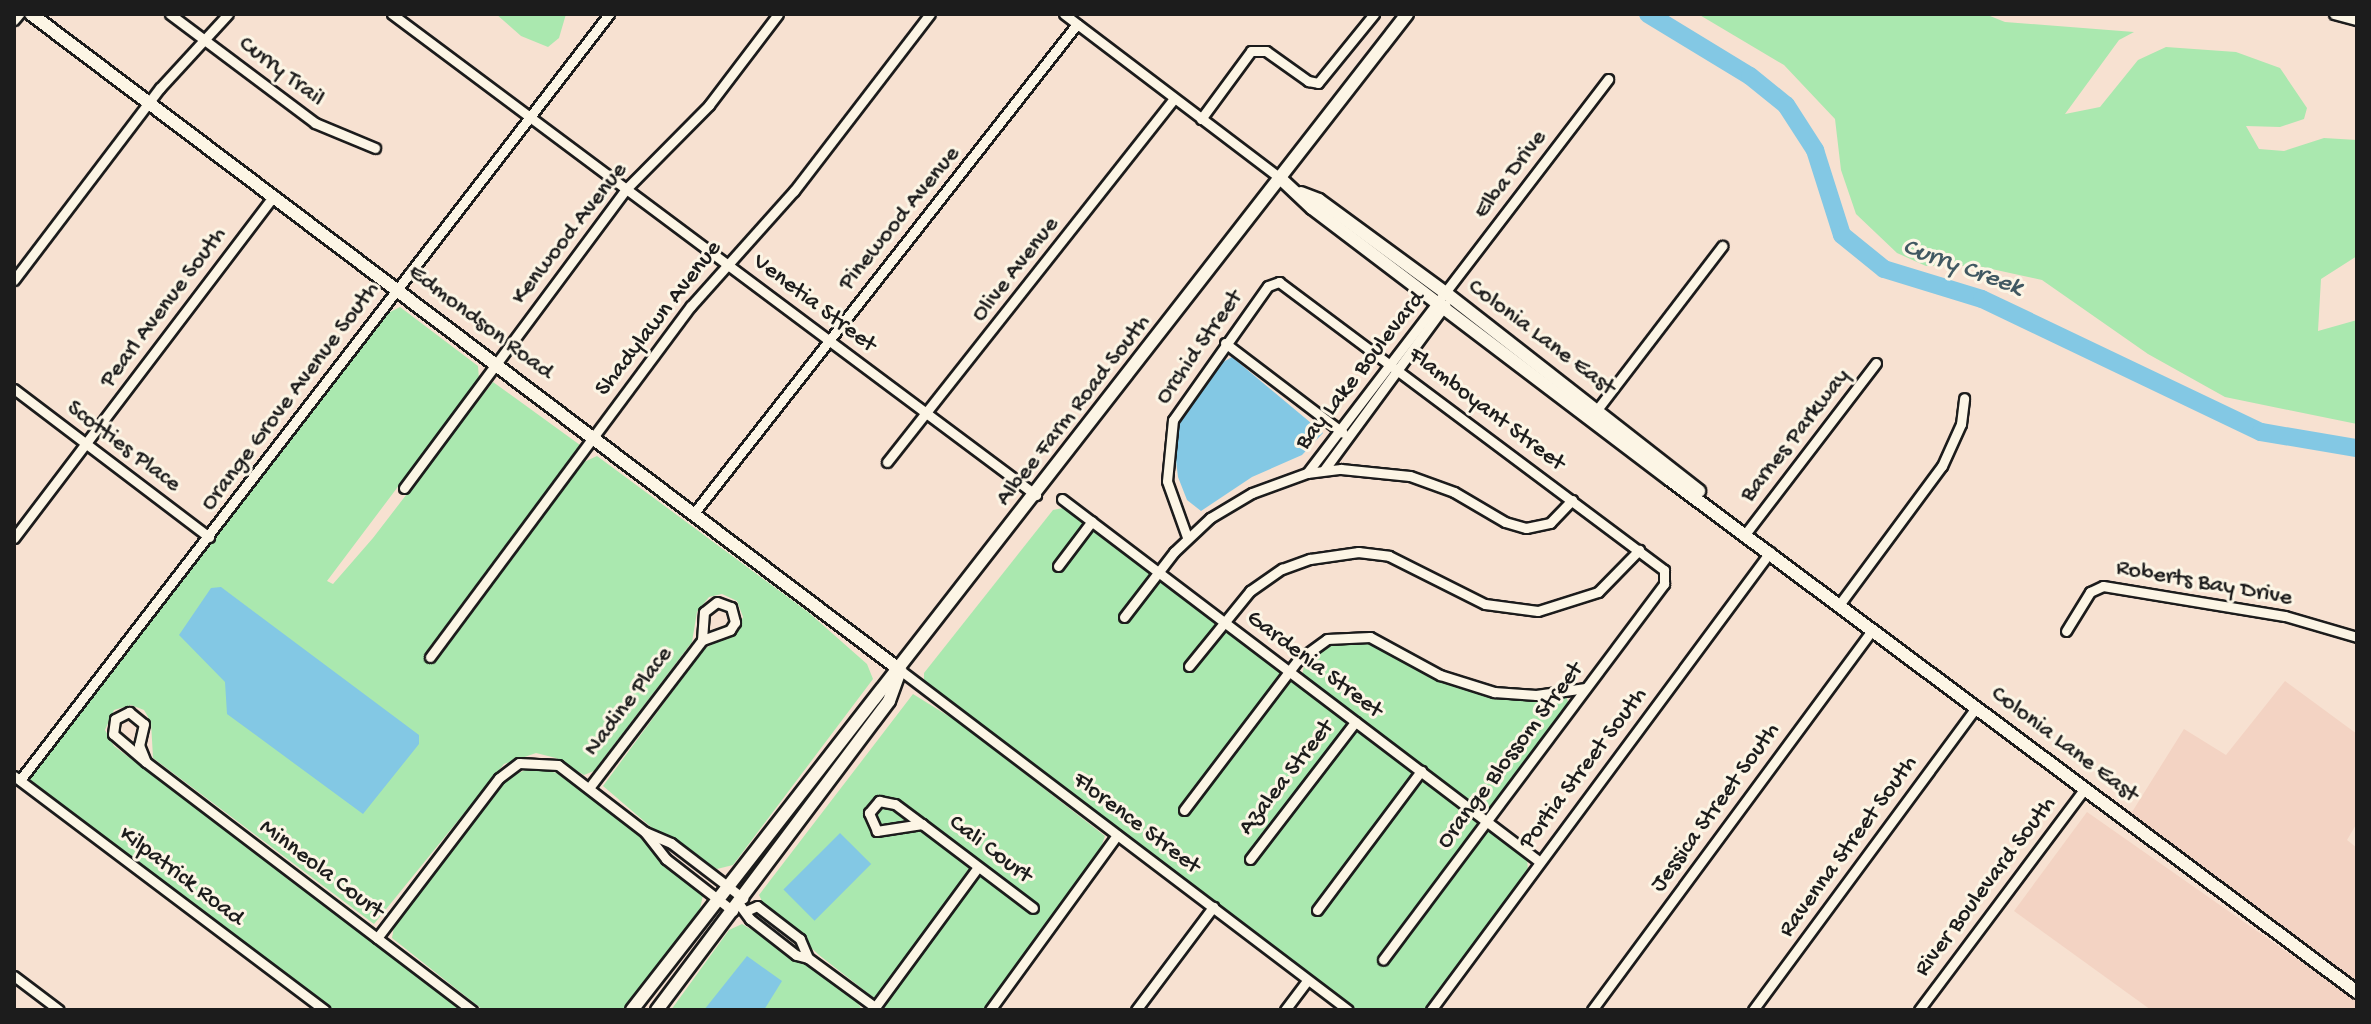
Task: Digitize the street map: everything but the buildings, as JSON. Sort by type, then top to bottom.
[{"type":"street","points":[[14,20],[19,14]]},
{"type":"street","name":"Edmondson Road","points":[[31,14],[900,670]]},
{"type":"street","name":"Curry Trail","points":[[170,14],[315,123],[375,148]]},
{"type":"street","points":[[14,280],[149,102],[207,42],[228,14]]},
{"type":"street","name":"Venetia Street","points":[[392,14],[1036,495]]},
{"type":"street","name":"Orange Grove Avenue South","points":[[17,778],[209,537],[609,14]]},
{"type":"street","name":"Kenwood Avenue","points":[[404,488],[627,188],[709,105],[778,14]]},
{"type":"street","name":"Shadylawn Avenue","points":[[430,657],[726,263],[794,191],[930,14]]},
{"type":"street","name":"Colonia Lane East","points":[[1064,14],[1299,192],[1319,200],[1443,301],[1872,630],[2355,986]]},
{"type":"street","points":[[1201,119],[1251,51],[1266,51],[1308,81],[1318,83],[1374,14]]},
{"type":"street","name":"Albee Farm Road South","points":[[632,1010],[876,692],[900,670],[1407,14]]},
{"type":"street","points":[[2334,14],[2357,20]]},
{"type":"street","name":"Pinewood Avenue","points":[[694,513],[827,338],[890,268],[1077,24]]},
{"type":"street","name":"Elba Drive","points":[[1443,301],[1608,79]]},
{"type":"street","name":"Olive Avenue","points":[[887,462],[1174,99]]},
{"type":"street","name":"Pearl Avenue South","points":[[14,538],[274,196]]},
{"type":"street","points":[[1594,414],[1722,246]]},
{"type":"street","name":"Orchid Street","points":[[1187,537],[1169,495],[1167,442],[1184,398],[1268,286],[1279,282]]},
{"type":"street","name":"Flamboyant Street","points":[[1279,282],[1639,550],[1666,574]]},
{"type":"street","name":"Bay Lake Boulevard","points":[[1307,473],[1395,366],[1443,301]]},
{"type":"street","points":[[1225,343],[1349,437]]},
{"type":"street","name":"Barnes Parkway","points":[[1746,533],[1876,363]]},
{"type":"street","points":[[1324,470],[1395,366]]},
{"type":"street","name":"Scotties Place","points":[[14,389],[209,537]]},
{"type":"street","points":[[1839,605],[1942,466],[1961,424],[1964,398]]},
{"type":"street","points":[[1124,617],[1187,537],[1232,503],[1307,473],[1378,470],[1427,481],[1526,528],[1550,523],[1572,500]]},
{"type":"street","name":"Gardenia Street","points":[[1062,499],[1540,862]]},
{"type":"street","points":[[1058,566],[1092,521]]},
{"type":"street","points":[[1189,666],[1223,621],[1270,576],[1325,555],[1389,556],[1485,604],[1538,611],[1598,592],[1639,550]]},
{"type":"street","name":"Portia Street South","points":[[1431,1010],[1770,552]]},
{"type":"street","name":"Orange Blossom Street","points":[[1383,960],[1664,584],[1666,574]]},
{"type":"street","name":"Roberts Bay Drive","points":[[2066,631],[2090,592],[2103,586],[2285,616],[2357,637]]},
{"type":"street","name":"Nadine Place","points":[[589,788],[702,640],[733,626],[735,616],[727,604],[707,607],[702,640]]},
{"type":"street","name":"Jessica Street South","points":[[1592,1010],[1872,630]]},
{"type":"street","points":[[1184,810],[1289,671],[1321,642],[1362,635],[1479,688],[1523,695],[1586,688]]},
{"type":"street","name":"Albee Farm Road South","points":[[657,1010],[741,905],[889,701],[900,670]]},
{"type":"street","name":"Florence Street","points":[[900,670],[1348,1010]]},
{"type":"street","name":"Ravenna Street South","points":[[1753,1010],[1976,707]]},
{"type":"street","name":"Minneola Court","points":[[146,762],[139,745],[142,720],[123,713],[115,719],[113,734],[146,762],[472,1010]]},
{"type":"street","name":"Azalea Street","points":[[1250,859],[1355,722]]},
{"type":"street","points":[[377,938],[505,772],[519,763],[543,761],[589,788],[645,832],[688,856],[727,886],[750,919],[874,1008],[978,867]]},
{"type":"street","points":[[1317,910],[1421,771]]},
{"type":"street","name":"Kilpatrick Road","points":[[17,778],[325,1010]]},
{"type":"street","name":"River Boulevard South","points":[[1919,1010],[2085,788]]},
{"type":"street","name":"Cali Court","points":[[922,824],[905,823],[882,833],[873,828],[869,813],[874,804],[890,801],[922,824],[1033,908]]},
{"type":"street","points":[[645,832],[678,868],[718,899],[757,906],[782,925],[807,947],[808,958]]},
{"type":"street","points":[[990,1010],[1117,835]]},
{"type":"street","points":[[678,868],[688,856]]},
{"type":"street","points":[[1136,1010],[1213,907]]},
{"type":"street","points":[[773,937],[782,925]]},
{"type":"street","points":[[14,976],[59,1010]]},
{"type":"street","points":[[1285,1010],[1307,981]]},
{"type":"shaded area","points":[[2285,681],[2357,734],[2357,823],[2347,840],[2357,848],[2357,984],[2116,804],[2132,812],[2184,729],[2226,755]]},
{"type":"shaded area","points":[[2087,812],[2357,1001],[2357,1010],[2151,1010],[2014,911]]},
{"type":"green space","points":[[496,14],[566,14],[559,38],[548,47],[521,36]]},
{"type":"green space","points":[[1698,14],[1985,14],[2005,22],[2134,32],[2119,40],[2065,114],[2100,107],[2138,60],[2166,47],[2236,52],[2280,68],[2307,108],[2304,119],[2280,127],[2246,126],[2259,149],[2284,151],[2324,138],[2357,140],[2357,256],[2321,279],[2318,331],[2357,320],[2357,424],[2225,397],[2148,354],[2042,280],[1978,266],[1926,266],[1897,253],[1856,214],[1841,170],[1835,119],[1784,65]]},
{"type":"green space","points":[[400,307],[478,366],[479,379],[327,581],[333,584],[373,538],[493,382],[580,445],[426,659],[430,663],[584,462],[597,456],[808,612],[867,664],[873,679],[733,865],[717,869],[651,827],[603,786],[704,649],[739,629],[743,617],[737,601],[722,594],[709,597],[697,612],[692,642],[594,771],[584,775],[556,758],[536,753],[504,764],[374,924],[153,758],[151,722],[144,710],[131,705],[114,710],[105,730],[114,746],[461,1010],[332,1010],[29,779],[388,313]]},
{"type":"green space","points":[[1063,508],[1527,858],[1528,871],[1426,1010],[1356,1010],[924,681],[924,673],[1053,510]]},
{"type":"green space","points":[[1364,641],[1465,690],[1512,699],[1566,697],[1569,703],[1491,809],[1480,810],[1302,676],[1305,661],[1324,647]]},
{"type":"green space","points":[[913,694],[958,722],[1105,836],[1100,850],[983,1010],[880,1010],[883,1005],[819,955],[764,905],[759,895]]},
{"type":"green space","points":[[531,767],[557,773],[645,839],[703,895],[700,909],[624,1010],[483,1010],[392,938],[394,927],[507,779]]},
{"type":"green space","points":[[742,924],[811,965],[857,1001],[862,1010],[671,1010],[729,930]]},
{"type":"water","points":[[1232,357],[1323,433],[1302,455],[1252,477],[1201,511],[1187,500],[1178,477],[1173,436],[1209,370]]},
{"type":"water","points":[[221,587],[419,735],[419,744],[363,814],[227,714],[225,682],[179,635],[211,588]]},
{"type":"water","points":[[840,833],[871,864],[815,921],[783,890]]},
{"type":"water","points":[[747,956],[782,981],[764,1010],[704,1010]]},
{"type":"waterway","name":"Curry Creek","points":[[1648,14],[1750,76],[1786,105],[1815,150],[1842,235],[1884,269],[1982,299],[2261,432],[2357,448]]}]
